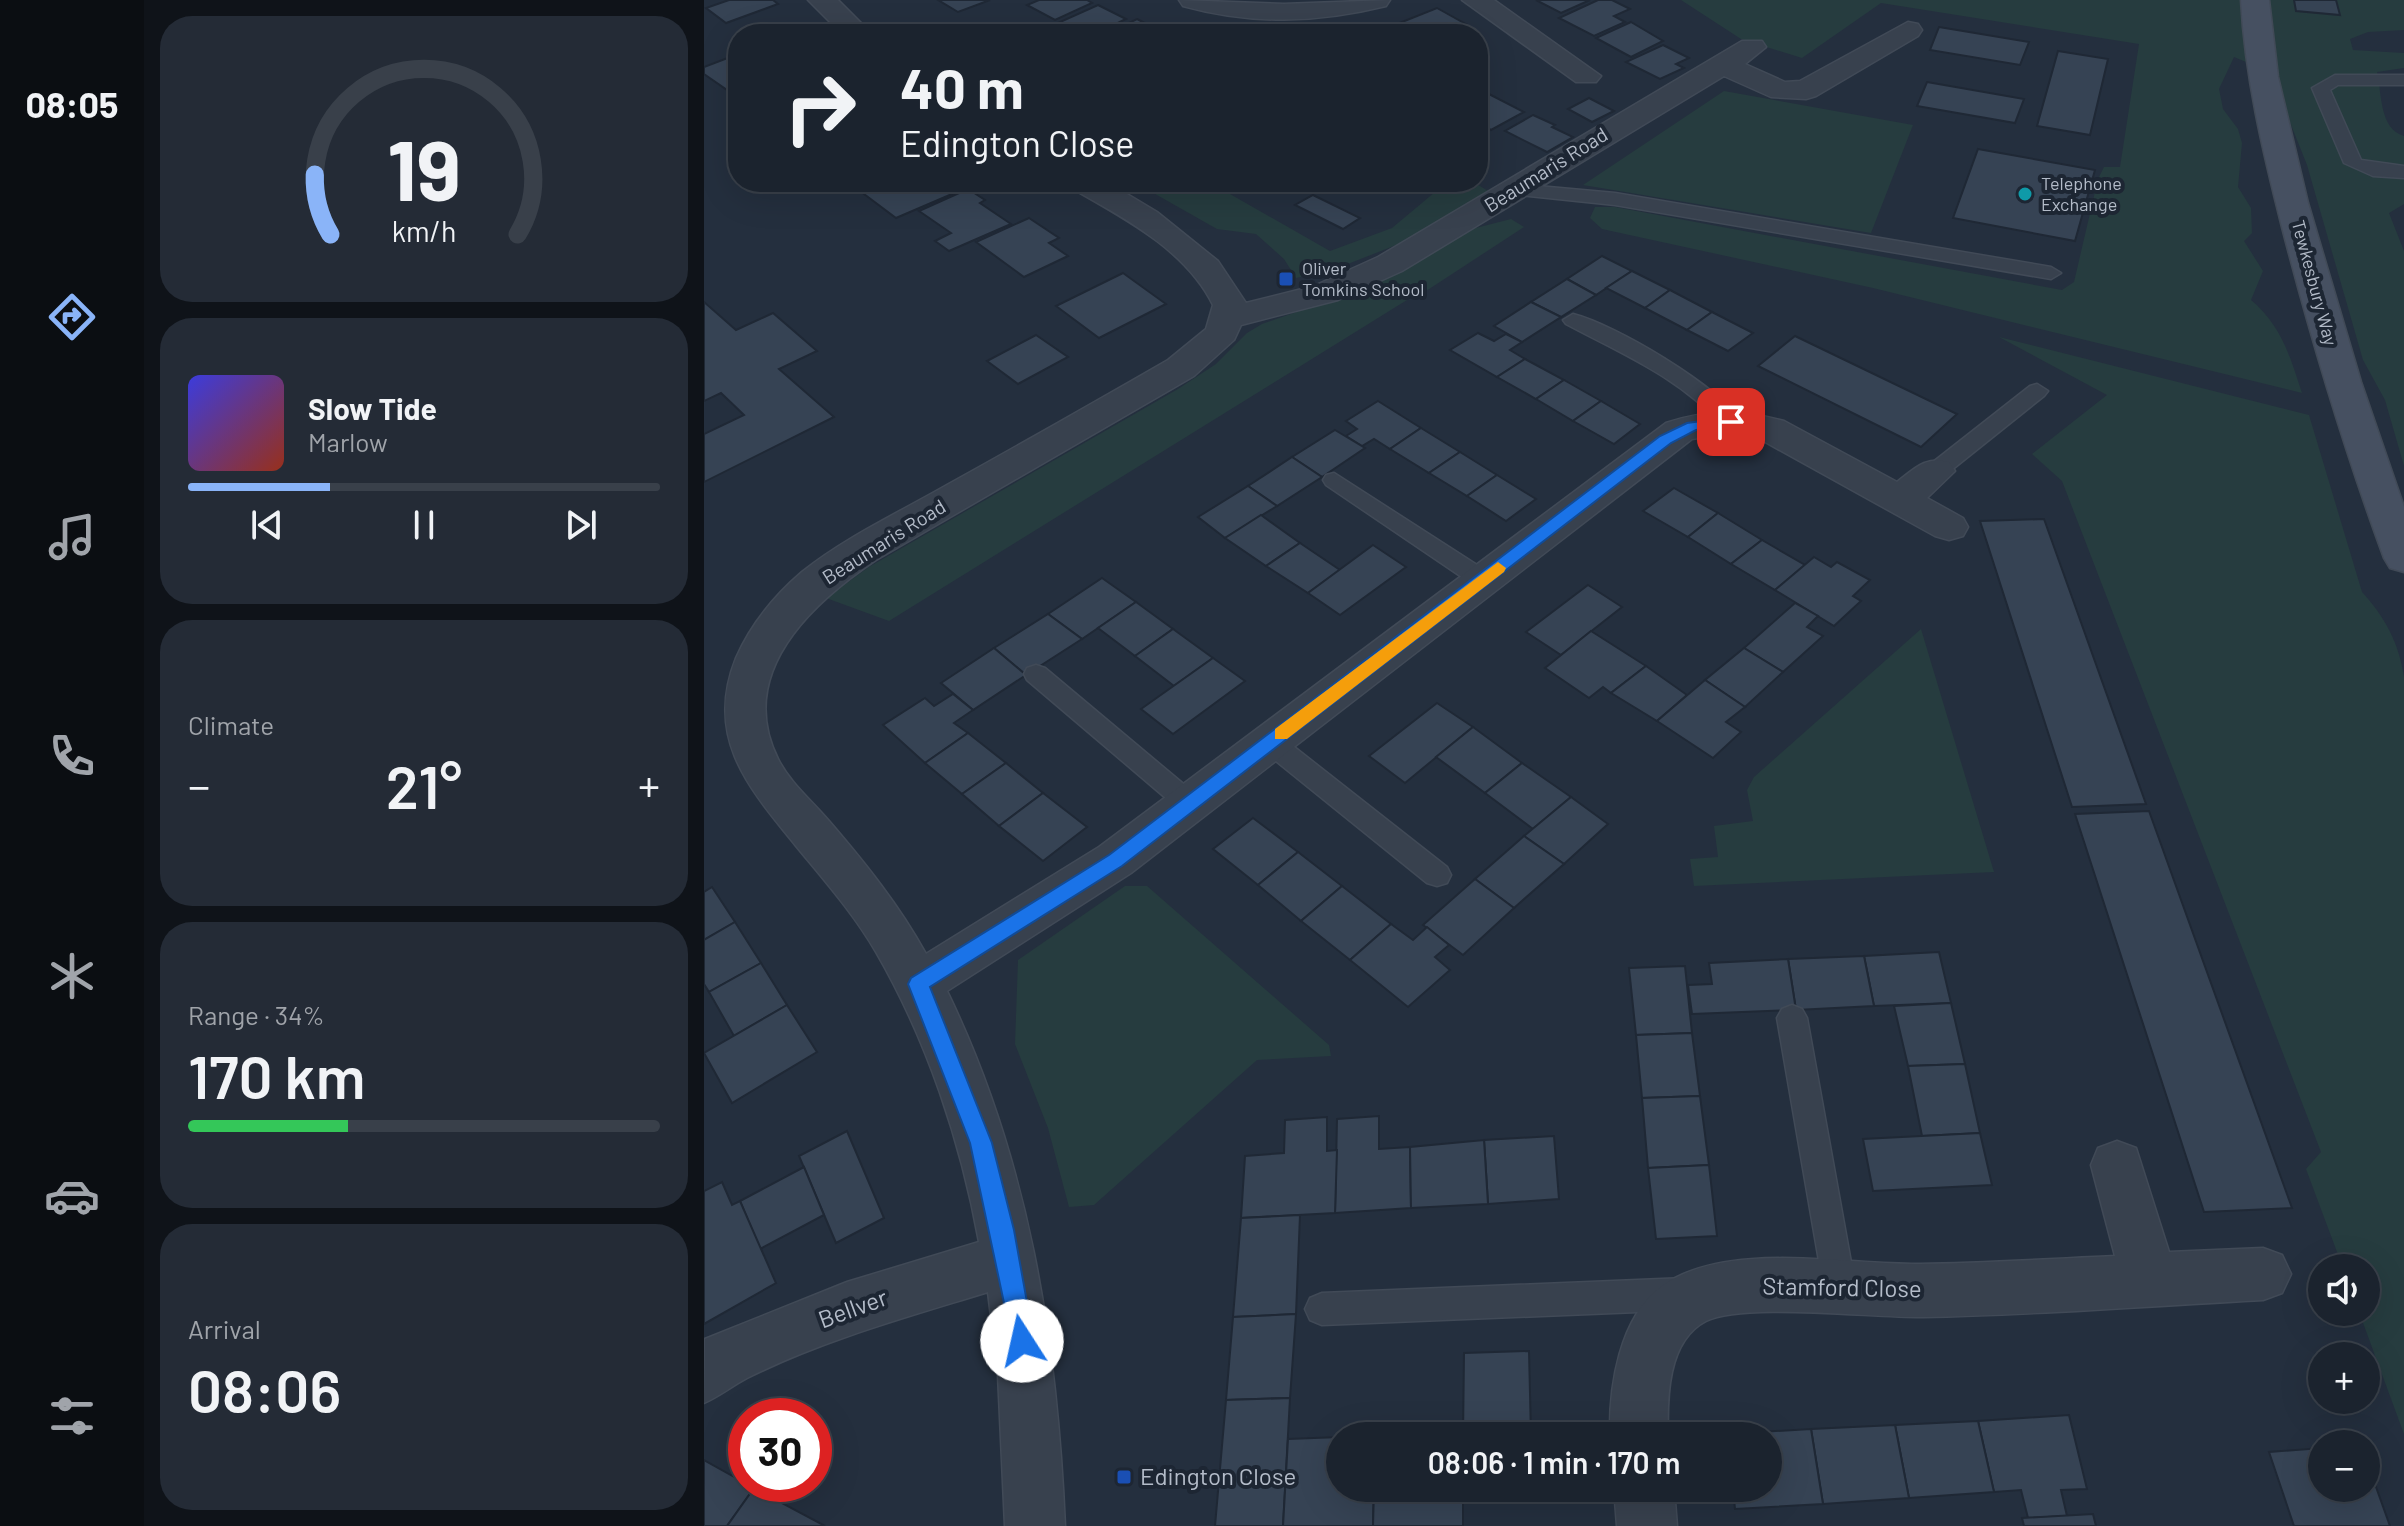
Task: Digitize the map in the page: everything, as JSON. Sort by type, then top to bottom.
[{"type":"main road","name":"Tewkesbury Way","points":[[2255,0],[2272,115],[2308,265],[2332,350],[2404,558]]},
{"type":"street","points":[[1193,0],[1230,11],[1273,14],[1322,10],[1376,0]]},
{"type":"street","points":[[1476,0],[1586,76]]},
{"type":"street","points":[[828,1],[849,24]]},
{"type":"street","points":[[1722,64],[1781,91],[1806,90],[1908,30]]},
{"type":"street","name":"Beaumaris Road","points":[[1035,1526],[1029,1404],[1008,1259],[978,1134],[918,984],[892,937],[859,890],[770,785],[751,748],[744,712],[750,678],[765,642],[794,605],[842,564],[1181,368],[1222,333],[1229,318],[1315,297],[1355,281],[1516,190],[1752,47]]},
{"type":"street","points":[[1517,61],[1549,51]]},
{"type":"street","points":[[1100,192],[1145,220],[1202,266],[1226,295],[1229,318]]},
{"type":"street","points":[[918,984],[1067,893],[1190,804],[1679,431],[1704,423],[1731,422],[1771,429],[1949,527]]},
{"type":"street","points":[[1901,499],[1936,471]]},
{"type":"street","points":[[2117,1165],[2149,1279]]},
{"type":"street","name":"Bellver","points":[[704,1374],[725,1359],[847,1309],[1008,1259]]},
{"type":"street","name":"Stamford Close","points":[[1638,1422],[1654,1340],[1665,1320],[1679,1306],[1706,1293],[1745,1287],[1840,1290],[2263,1274]]},
{"type":"street","points":[[1645,1502],[1647,1526]]},
{"type":"lane","points":[[2404,80],[2335,80],[2321,88],[2353,163],[2373,170],[2404,172]]},
{"type":"lane","points":[[1516,190],[1615,199],[2051,273]]},
{"type":"lane","points":[[1573,320],[1697,388],[1718,404],[1731,422]]},
{"type":"lane","points":[[1936,471],[2037,391]]},
{"type":"lane","points":[[1334,480],[1483,580]]},
{"type":"lane","points":[[1036,674],[1190,804]]},
{"type":"lane","points":[[1270,742],[1437,875]]},
{"type":"lane","points":[[1792,1018],[1840,1290]]},
{"type":"lane","points":[[1322,1309],[1706,1293]]},
{"type":"green space","points":[[1681,0],[2404,0],[2404,30],[2368,32],[2350,39],[2353,50],[2404,53],[2404,68],[2377,72],[2386,118],[2396,132],[2404,136],[2404,204],[2389,213],[2404,251],[2404,466],[2385,400],[2363,360],[2307,165],[2270,72],[2234,57],[2219,89],[2223,109],[2238,129],[2242,143],[2238,187],[2251,208],[2252,233],[2244,241],[2263,271],[2251,300],[2277,331],[2302,393],[1873,288],[1602,229],[1590,218],[1595,207],[1615,207],[2062,290],[2074,282],[2098,179],[2104,167],[2120,167],[2139,44],[1881,3],[1802,58],[1741,39]]},
{"type":"green space","points":[[1724,91],[1913,125],[1871,233],[1583,185]]},
{"type":"green space","points":[[1152,192],[1227,192],[1330,251],[1392,228],[1435,192],[1490,192],[1427,233],[1335,269],[1296,278],[1284,259],[1256,234],[1217,229]]},
{"type":"green space","points":[[1511,219],[1524,227],[1423,293],[1372,283],[1468,230]]},
{"type":"green space","points":[[1359,290],[1407,300],[889,621],[826,598],[869,567],[1178,389],[1216,364],[1247,333],[1262,324]]},
{"type":"green space","points":[[1999,337],[2309,415],[2362,592],[2384,621],[2402,665],[2404,1434],[2380,1369],[2380,1342],[2370,1342],[2364,1326],[2380,1326],[2380,1254],[2338,1254],[2306,1169],[2321,1152],[2062,481],[2032,454],[2107,395]]},
{"type":"green space","points":[[1921,629],[1994,872],[1694,886],[1690,859],[1718,857],[1714,826],[1753,821],[1747,790],[1754,777]]},
{"type":"green space","points":[[1125,886],[1147,886],[1329,1045],[1331,1056],[1257,1060],[1094,1205],[1069,1207],[1048,1128],[1015,1044],[1018,960]]},
{"type":"building","points":[[729,0],[773,0],[778,4],[726,23],[706,8]]},
{"type":"building","points":[[938,0],[990,0],[958,12]]},
{"type":"building","points":[[1039,0],[1087,0],[1092,3],[1055,20],[1027,5]]},
{"type":"building","points":[[1536,0],[1590,0],[1561,13]]},
{"type":"building","points":[[1598,0],[1612,0],[1630,9],[1614,16],[1625,22],[1594,36],[1559,18]]},
{"type":"building","points":[[2294,0],[2336,0],[2340,15],[2296,11]]},
{"type":"building","points":[[1098,5],[1126,19],[1116,24],[1060,22]]},
{"type":"building","points":[[1437,8],[1466,24],[1397,24]]},
{"type":"building","points":[[1137,19],[1147,24],[1127,24]]},
{"type":"building","points":[[1631,22],[1663,41],[1631,57],[1596,38]]},
{"type":"building","points":[[1939,27],[2029,42],[2020,65],[1930,50]]},
{"type":"building","points":[[1663,45],[1689,58],[1676,64],[1684,68],[1660,79],[1626,62]]},
{"type":"building","points":[[2058,51],[2108,59],[2090,135],[2037,126]]},
{"type":"building","points":[[728,58],[728,91],[704,74],[704,67]]},
{"type":"building","points":[[1927,82],[2024,99],[2015,123],[1917,106]]},
{"type":"building","points":[[1488,94],[1524,112],[1491,130],[1488,128]]},
{"type":"building","points":[[1589,98],[1614,111],[1592,122],[1568,109]]},
{"type":"building","points":[[1533,115],[1573,137],[1547,152],[1505,131]]},
{"type":"building","name":"Telephone Exchange","points":[[1978,149],[2095,170],[2075,241],[1953,218]]},
{"type":"building","points":[[861,192],[957,192],[896,218]]},
{"type":"building","points":[[961,192],[973,192],[985,200],[980,203],[1011,224],[949,251],[935,241],[951,233],[919,211]]},
{"type":"building","points":[[1313,195],[1360,218],[1343,229],[1295,205]]},
{"type":"building","points":[[1029,218],[1059,238],[1049,243],[1068,256],[1024,277],[976,242]]},
{"type":"building","points":[[1602,256],[1632,271],[1596,295],[1567,279]]},
{"type":"building","points":[[1632,271],[1670,290],[1645,308],[1606,288]]},
{"type":"building","points":[[1123,273],[1166,304],[1099,338],[1056,306]]},
{"type":"building","points":[[1567,279],[1596,295],[1561,317],[1531,302]]},
{"type":"building","points":[[1670,290],[1712,312],[1687,330],[1645,308]]},
{"type":"building","points":[[704,302],[736,330],[773,313],[817,351],[779,369],[834,417],[704,482],[704,434],[744,415],[721,393],[704,401]]},
{"type":"building","points":[[1531,302],[1561,317],[1522,342],[1494,326]]},
{"type":"building","points":[[1712,312],[1753,333],[1728,351],[1687,330]]},
{"type":"building","points":[[1478,333],[1494,341],[1506,334],[1522,342],[1510,350],[1525,359],[1497,377],[1450,350]]},
{"type":"building","points":[[1036,335],[1068,357],[1018,384],[987,361]]},
{"type":"building","points":[[1795,336],[1957,414],[1921,447],[1758,366]]},
{"type":"building","points":[[1525,359],[1564,380],[1536,399],[1497,377]]},
{"type":"building","points":[[1564,380],[1601,401],[1573,421],[1536,399]]},
{"type":"building","points":[[1378,401],[1421,428],[1390,449],[1374,439],[1362,446],[1346,436],[1357,429],[1346,421]]},
{"type":"building","points":[[1601,401],[1640,424],[1614,444],[1573,421]]},
{"type":"building","points":[[1421,428],[1460,452],[1429,473],[1390,449]]},
{"type":"building","points":[[1335,430],[1365,448],[1322,477],[1292,457]]},
{"type":"building","points":[[1460,452],[1497,475],[1467,496],[1429,473]]},
{"type":"building","points":[[1292,457],[1322,477],[1277,506],[1248,486]]},
{"type":"building","points":[[1497,475],[1536,499],[1506,521],[1467,496]]},
{"type":"building","points":[[1248,486],[1277,506],[1225,538],[1198,517]]},
{"type":"building","points":[[1674,488],[1718,513],[1688,537],[1643,511]]},
{"type":"building","points":[[1718,513],[1762,540],[1731,564],[1688,537]]},
{"type":"building","points":[[1261,515],[1300,543],[1266,566],[1225,538]]},
{"type":"building","points":[[2044,519],[2146,804],[2072,807],[1980,521]]},
{"type":"building","points":[[1762,540],[1805,565],[1775,590],[1731,564]]},
{"type":"building","points":[[1300,543],[1340,570],[1308,593],[1266,566]]},
{"type":"building","points":[[1373,545],[1406,567],[1340,615],[1308,593]]},
{"type":"building","points":[[1814,557],[1831,567],[1837,562],[1870,580],[1853,596],[1861,601],[1834,626],[1775,590]]},
{"type":"building","points":[[1102,578],[1136,602],[1082,639],[1048,614]]},
{"type":"building","points":[[1588,585],[1622,607],[1561,655],[1526,632]]},
{"type":"building","points":[[1136,602],[1173,629],[1135,656],[1098,628]]},
{"type":"building","points":[[1795,603],[1818,616],[1807,627],[1823,636],[1783,672],[1744,648]]},
{"type":"building","points":[[1048,614],[1082,639],[1026,675],[994,648]]},
{"type":"building","points":[[1173,629],[1213,658],[1174,686],[1135,656]]},
{"type":"building","points":[[1591,631],[1646,666],[1611,693],[1603,687],[1589,698],[1545,668]]},
{"type":"building","points":[[994,648],[1026,675],[973,710],[941,683]]},
{"type":"building","points":[[1744,648],[1783,672],[1745,707],[1705,680]]},
{"type":"building","points":[[1213,658],[1245,681],[1173,734],[1141,709]]},
{"type":"building","points":[[1646,666],[1687,695],[1657,721],[1611,693]]},
{"type":"building","points":[[1705,680],[1745,707],[1726,722],[1741,732],[1713,758],[1657,721]]},
{"type":"building","points":[[953,694],[973,710],[954,723],[968,733],[925,763],[883,725],[925,698],[934,706]]},
{"type":"building","points":[[1437,703],[1473,727],[1405,783],[1369,756]]},
{"type":"building","points":[[1473,727],[1522,763],[1485,793],[1436,757]]},
{"type":"building","points":[[968,733],[1006,763],[962,794],[925,763]]},
{"type":"building","points":[[1006,763],[1043,793],[999,826],[962,794]]},
{"type":"building","points":[[1522,763],[1571,797],[1533,829],[1485,793]]},
{"type":"building","points":[[1043,793],[1087,827],[1043,861],[999,826]]},
{"type":"building","points":[[1571,797],[1608,824],[1564,864],[1524,836]]},
{"type":"building","points":[[2149,811],[2292,1208],[2204,1212],[2075,814]]},
{"type":"building","points":[[1253,818],[1298,852],[1258,885],[1213,849]]},
{"type":"building","points":[[1524,836],[1564,864],[1514,908],[1475,879]]},
{"type":"building","points":[[1298,852],[1342,886],[1301,921],[1258,885]]},
{"type":"building","points":[[1475,879],[1514,908],[1463,955],[1423,925]]},
{"type":"building","points":[[1342,886],[1391,924],[1350,960],[1301,921]]},
{"type":"building","points":[[712,887],[735,922],[704,940],[704,892]]},
{"type":"building","points":[[735,922],[761,963],[709,992],[704,984],[704,940]]},
{"type":"building","points":[[1391,924],[1413,940],[1427,927],[1449,945],[1435,957],[1450,970],[1408,1007],[1350,960]]},
{"type":"building","points":[[1939,952],[1951,1003],[1874,1006],[1864,956]]},
{"type":"building","points":[[1864,956],[1874,1006],[1796,1010],[1788,959]]},
{"type":"building","points":[[1788,959],[1796,1010],[1692,1014],[1688,985],[1712,984],[1709,963]]},
{"type":"building","points":[[761,963],[787,1005],[734,1036],[709,992]]},
{"type":"building","points":[[1685,966],[1692,1033],[1636,1035],[1629,968]]},
{"type":"building","points":[[1951,1003],[1965,1064],[1908,1066],[1894,1006]]},
{"type":"building","points":[[787,1005],[817,1052],[732,1103],[704,1053]]},
{"type":"building","points":[[1692,1033],[1700,1096],[1642,1098],[1636,1035]]},
{"type":"building","points":[[1965,1064],[1980,1133],[1922,1136],[1908,1066]]},
{"type":"building","points":[[1700,1096],[1709,1165],[1648,1168],[1642,1098]]},
{"type":"building","points":[[1379,1116],[1379,1149],[1410,1147],[1411,1208],[1335,1213],[1337,1119]]},
{"type":"building","points":[[1327,1117],[1327,1151],[1337,1150],[1335,1213],[1241,1218],[1245,1156],[1284,1153],[1285,1120]]},
{"type":"building","points":[[847,1131],[884,1218],[836,1243],[799,1156]]},
{"type":"building","points":[[1980,1133],[1992,1185],[1873,1191],[1863,1139]]},
{"type":"building","points":[[1554,1136],[1559,1199],[1488,1204],[1484,1140]]},
{"type":"building","points":[[1484,1140],[1488,1204],[1411,1208],[1410,1147]]},
{"type":"building","points":[[1709,1165],[1717,1236],[1656,1239],[1648,1168]]},
{"type":"building","points":[[804,1167],[824,1215],[760,1249],[740,1201]]},
{"type":"building","points":[[722,1182],[732,1205],[740,1201],[776,1283],[704,1324],[704,1191]]},
{"type":"building","points":[[1300,1215],[1296,1314],[1233,1317],[1241,1218]]},
{"type":"building","points":[[1296,1314],[1290,1398],[1226,1400],[1233,1317]]},
{"type":"building","points":[[1529,1351],[1531,1422],[1463,1422],[1464,1353]]},
{"type":"building","points":[[1290,1398],[1283,1526],[1215,1526],[1226,1400]]},
{"type":"building","points":[[2069,1415],[2087,1489],[2061,1490],[2067,1516],[2028,1518],[2021,1490],[1994,1492],[1978,1421]]},
{"type":"building","points":[[1978,1421],[1994,1492],[1909,1498],[1895,1425]]},
{"type":"building","points":[[1895,1425],[1909,1498],[1823,1504],[1811,1429]]},
{"type":"building","points":[[1811,1429],[1823,1504],[1735,1509],[1734,1502],[1782,1502],[1782,1431]]},
{"type":"building","points":[[1326,1438],[1326,1502],[1374,1502],[1373,1526],[1283,1526],[1288,1439]]},
{"type":"building","points":[[2308,1449],[2308,1502],[2380,1502],[2380,1498],[2390,1526],[2294,1526],[2269,1452]]},
{"type":"building","points":[[704,1460],[728,1473],[728,1502],[744,1502],[727,1526],[704,1526]]},
{"type":"building","points":[[744,1502],[780,1502],[825,1526],[727,1526]]},
{"type":"building","points":[[1374,1502],[1463,1502],[1463,1526],[1373,1526]]},
{"type":"building","points":[[2093,1514],[2096,1526],[2024,1526],[2022,1518]]},
{"type":"slow traffic","points":[[1281,734],[1498,568]]},
{"type":"place","name":"Telephone Exchange","points":[[2025,194]]},
{"type":"place","name":"Oliver Tomkins School","points":[[1286,279]]},
{"type":"place","name":"Edington Close","points":[[1124,1477]]},
{"type":"route","points":[[1022,1341],[1002,1230],[981,1143],[955,1070],[918,984],[1043,909],[1115,860],[1679,431],[1704,423],[1731,422]]}]
